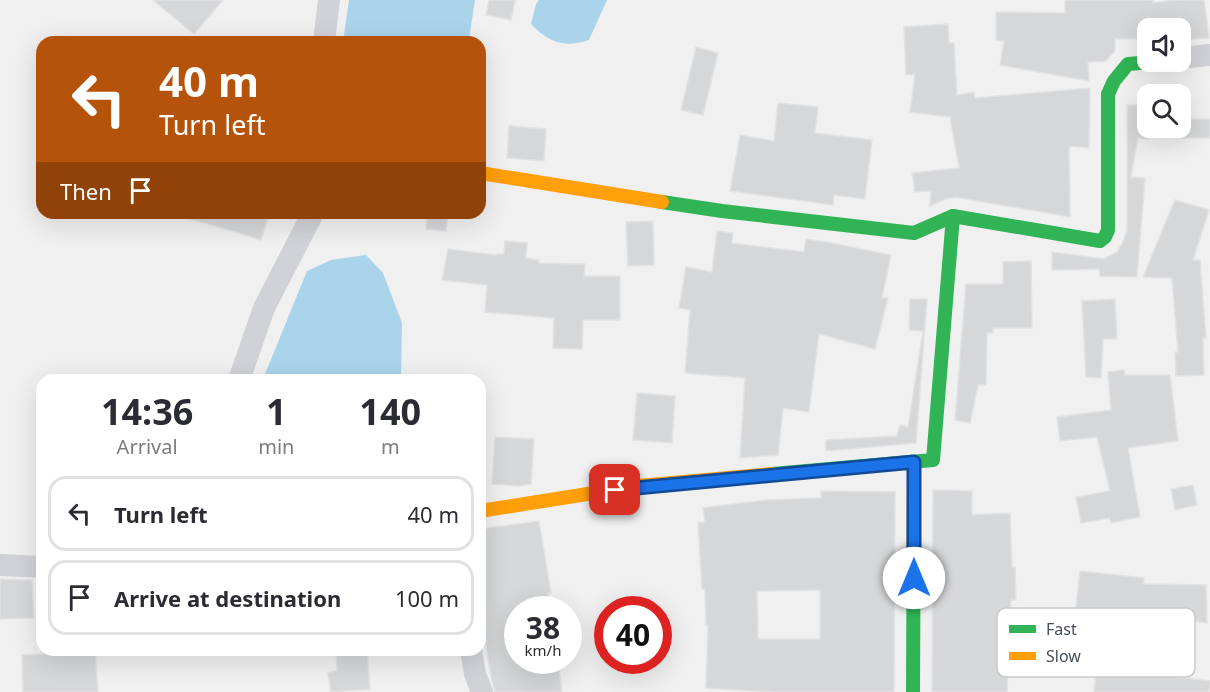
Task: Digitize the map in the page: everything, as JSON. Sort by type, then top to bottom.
[{"type":"street","points":[[325,36],[329,0]]},
{"type":"street","points":[[1191,57],[1210,55]]},
{"type":"street","points":[[486,174],[722,211],[914,233],[953,216],[1100,241],[1108,230],[1108,94],[1114,81],[1128,64],[1137,63]]},
{"type":"street","points":[[486,510],[638,486],[933,460],[953,216]]},
{"type":"street","points":[[241,374],[264,308],[310,219]]},
{"type":"street","points":[[913,692],[914,462]]},
{"type":"street","points":[[0,565],[36,567]]},
{"type":"street","points":[[472,656],[475,674],[482,692]]},
{"type":"water","points":[[349,0],[475,0],[469,36],[344,36]]},
{"type":"water","points":[[539,0],[607,0],[589,40],[572,44],[551,40],[531,24]]},
{"type":"water","points":[[366,255],[383,273],[402,323],[401,374],[265,374],[307,271],[331,260]]},
{"type":"building","points":[[153,0],[223,0],[194,34]]},
{"type":"building","points":[[489,0],[515,0],[511,20],[486,15]]},
{"type":"building","points":[[1065,0],[1153,0],[1153,3],[1173,0],[1204,0],[1209,38],[1191,39],[1191,18],[1137,18],[1137,39],[1115,39],[1115,51],[1106,61],[1088,62],[1089,81],[1000,65],[1004,41],[996,40],[996,12],[1065,13]]},
{"type":"building","points":[[948,24],[949,43],[954,43],[957,95],[974,92],[975,98],[1090,88],[1089,148],[1069,146],[1070,217],[955,197],[930,206],[931,191],[915,192],[912,173],[959,168],[950,117],[910,112],[915,74],[906,75],[904,27]]},
{"type":"building","points":[[696,47],[718,53],[703,115],[681,110]]},
{"type":"building","points":[[778,103],[818,107],[815,133],[872,140],[865,199],[834,195],[833,205],[730,191],[740,135],[774,141]]},
{"type":"building","points":[[1127,105],[1137,105],[1138,138],[1131,177],[1145,178],[1137,277],[1100,276],[1099,269],[1052,270],[1052,252],[1104,259],[1117,252],[1127,230]]},
{"type":"building","points":[[1191,119],[1210,119],[1210,138],[1191,138]]},
{"type":"building","points":[[509,126],[546,129],[544,161],[507,158]]},
{"type":"building","points":[[1175,200],[1209,210],[1193,260],[1200,260],[1206,338],[1203,338],[1204,375],[1176,376],[1175,352],[1178,352],[1172,278],[1143,277]]},
{"type":"building","points":[[192,219],[268,219],[261,240]]},
{"type":"building","points":[[427,219],[447,219],[446,231],[426,229]]},
{"type":"building","points":[[653,221],[654,265],[628,266],[626,222]]},
{"type":"building","points":[[717,231],[733,233],[732,243],[804,252],[806,239],[891,255],[882,298],[888,298],[875,349],[819,334],[809,412],[783,408],[778,455],[740,458],[745,378],[685,373],[690,310],[679,308],[686,267],[712,272]]},
{"type":"building","points":[[505,241],[527,243],[526,258],[539,260],[539,263],[585,264],[584,276],[620,276],[620,320],[583,320],[582,349],[553,348],[554,318],[485,312],[487,285],[442,280],[448,249],[504,254]]},
{"type":"building","points":[[1031,261],[1032,328],[993,328],[993,333],[987,333],[986,385],[978,385],[970,423],[955,420],[966,284],[1003,284],[1003,262]]},
{"type":"building","points":[[910,299],[927,299],[916,443],[826,451],[826,440],[897,436],[900,425],[908,427],[923,331],[909,330]]},
{"type":"building","points":[[1115,299],[1117,339],[1103,339],[1101,378],[1086,377],[1082,301]]},
{"type":"building","points":[[1124,370],[1125,375],[1170,375],[1178,441],[1128,448],[1140,517],[1111,523],[1110,518],[1081,523],[1076,497],[1110,491],[1097,437],[1060,441],[1057,417],[1111,410],[1108,372]]},
{"type":"building","points":[[637,393],[675,396],[672,443],[633,440]]},
{"type":"building","points":[[495,437],[534,439],[531,484],[519,486],[492,484]]},
{"type":"building","points":[[1193,485],[1197,505],[1175,510],[1171,489]]},
{"type":"building","points":[[933,490],[972,491],[972,515],[1010,513],[1016,600],[1011,600],[1011,608],[997,608],[997,677],[1008,677],[1007,692],[932,692]]},
{"type":"building","points":[[821,491],[895,492],[894,692],[772,692],[706,688],[708,625],[706,625],[705,589],[702,589],[698,523],[705,522],[703,508],[766,500],[821,498]],"holes":[[[820,590],[820,639],[758,639],[757,591]]]},
{"type":"building","points":[[539,521],[551,593],[548,593],[548,596],[504,596],[504,674],[560,674],[562,692],[495,692],[486,646],[486,528]]},
{"type":"building","points":[[1080,571],[1144,578],[1143,584],[1206,585],[1207,623],[1195,621],[1195,608],[1076,608]]},
{"type":"building","points":[[0,579],[32,580],[34,618],[0,619]]},
{"type":"building","points":[[22,655],[95,656],[98,692],[23,692]]},
{"type":"building","points":[[336,656],[367,656],[370,689],[331,692],[328,673],[337,670]]},
{"type":"building","points":[[1095,677],[1176,677],[1210,681],[1209,692],[1094,692]]},
{"type":"traffic: fast","points":[[662,202],[914,233],[953,216],[1100,241],[1108,230],[1108,94],[1114,81],[1128,64],[1137,63]]},
{"type":"traffic: fast","points":[[772,474],[933,460],[953,216]]},
{"type":"traffic: fast","points":[[913,692],[914,462]]},
{"type":"traffic: slow","points":[[486,174],[662,202]]},
{"type":"traffic: slow","points":[[486,510],[638,486],[772,474]]},
{"type":"route","points":[[615,490],[638,486],[914,462],[914,578]]}]
